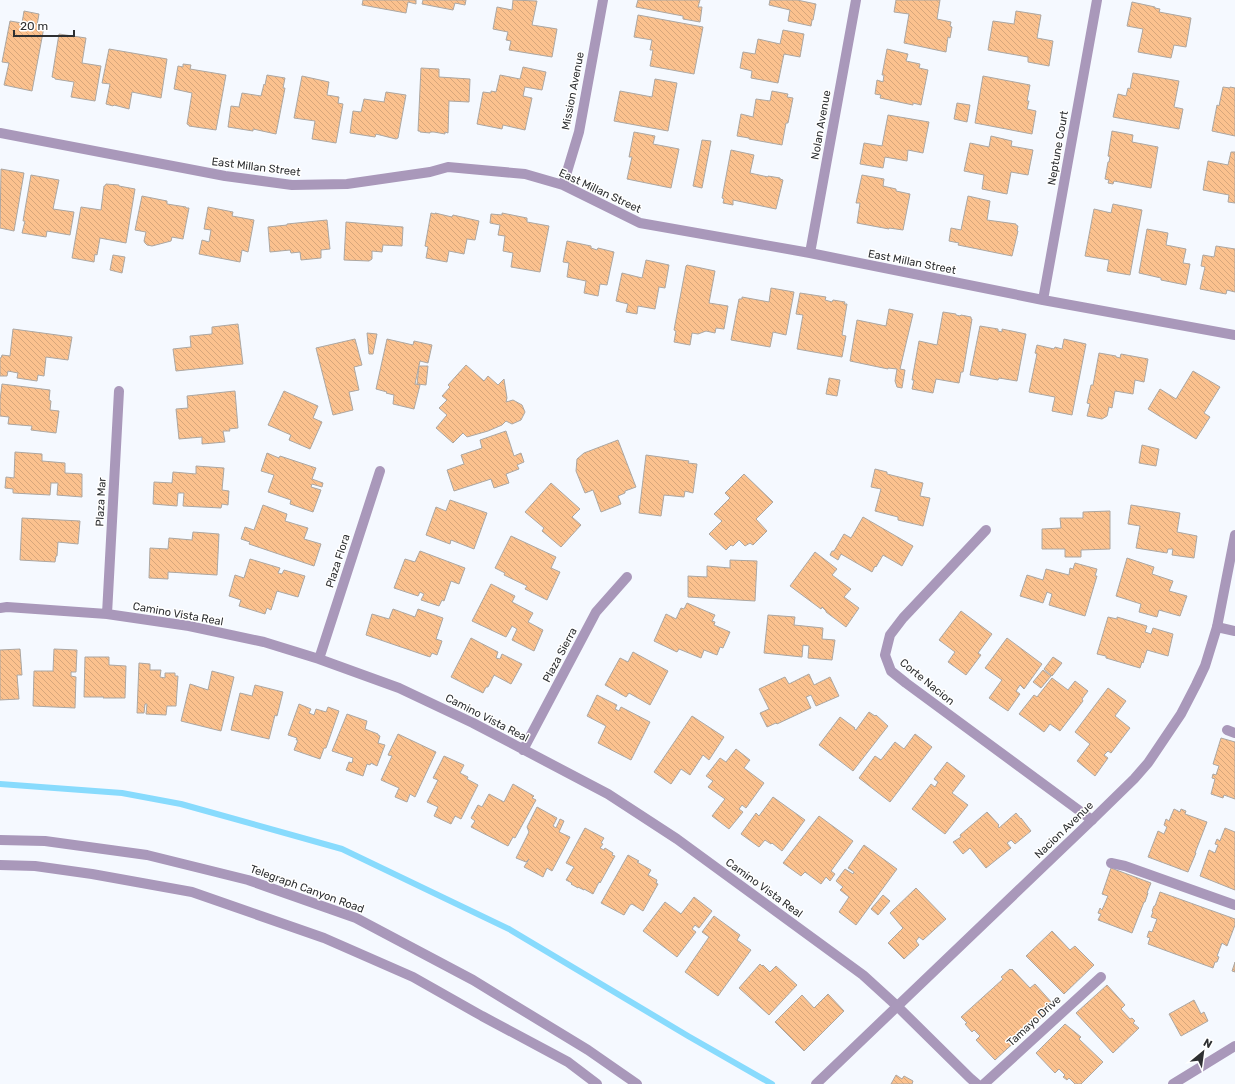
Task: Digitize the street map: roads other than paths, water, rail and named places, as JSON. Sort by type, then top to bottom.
[{"type":"street","name":"Mission Avenue","points":[[563,185],[579,132],[603,0]]},
{"type":"street","name":"Nolan Avenue","points":[[810,253],[856,0]]},
{"type":"street","name":"Neptune Court","points":[[1043,300],[1097,0]]},
{"type":"street","name":"East Millan Street","points":[[0,133],[229,177],[292,184],[347,184],[430,172],[448,167],[525,174],[563,185],[640,223],[810,253],[1043,300],[1235,335]]},
{"type":"street","name":"Plaza Mar","points":[[107,614],[119,391]]},
{"type":"street","name":"Plaza Flora","points":[[319,659],[380,471]]},
{"type":"street","name":"Corte Nacion","points":[[986,530],[903,618],[890,635],[884,655],[891,672],[901,680],[1092,820]]},
{"type":"street","name":"Nacion Avenue","points":[[816,1084],[1092,820],[1134,779],[1148,763],[1181,714],[1205,666],[1217,627],[1235,535]]},
{"type":"street","name":"Plaza Sierra","points":[[523,750],[596,612],[628,577]]},
{"type":"street","name":"Camino Vista Real","points":[[0,608],[7,607],[107,614],[189,626],[264,642],[319,659],[399,688],[472,723],[608,794],[677,839],[863,974],[898,1006]]},
{"type":"street","points":[[1217,627],[1235,631]]},
{"type":"street","name":"Telegraph Canyon Road","points":[[0,840],[46,841],[146,855],[248,880],[356,918],[473,980],[588,1050],[637,1084]]},
{"type":"street","points":[[1111,863],[1125,866],[1235,905]]},
{"type":"street","points":[[0,865],[34,866],[92,874],[192,892],[324,938],[414,977],[482,1016],[568,1062],[597,1084]]},
{"type":"street","name":"Tamayo Drive","points":[[984,1084],[1101,976]]},
{"type":"street","points":[[898,1006],[971,1082]]},
{"type":"street","points":[[1173,1084],[1235,1046]]},
{"type":"waterway","points":[[0,784],[122,793],[181,804],[342,849],[509,929],[688,1036],[772,1084]]}]
